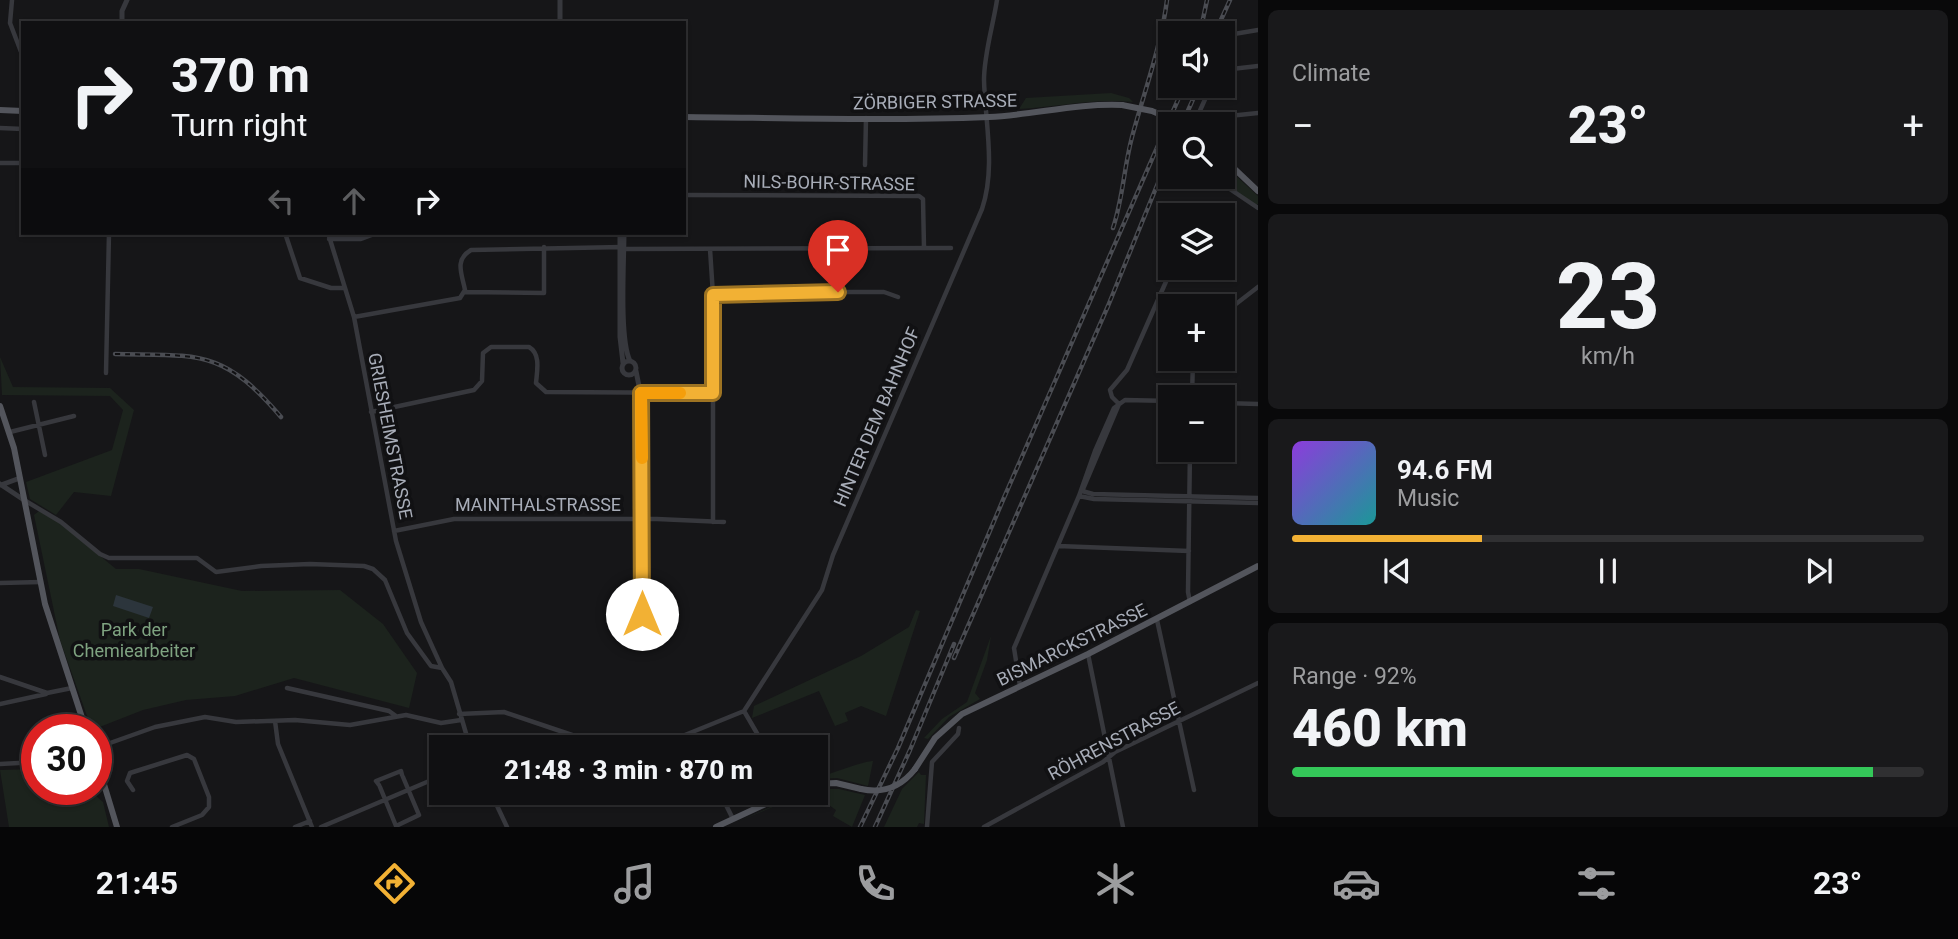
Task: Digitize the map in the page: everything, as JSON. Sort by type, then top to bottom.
[{"type":"main road","name":"ZÖRBIGER STRASSE","points":[[686,117],[987,117],[1122,105],[1158,114]]},
{"type":"main road","points":[[0,110],[21,111]]},
{"type":"main road","points":[[1235,169],[1258,191]]},
{"type":"main road","points":[[0,406],[10,432],[55,636],[81,714]]},
{"type":"main road","name":"BISMARCKSTRASSE","points":[[828,783],[879,791],[894,787],[907,779],[935,738],[954,719],[972,708],[1157,620],[1258,566]]},
{"type":"main road","points":[[110,805],[117,827]]},
{"type":"main road","points":[[716,827],[763,805]]},
{"type":"street","points":[[12,0],[10,23],[21,52]]},
{"type":"street","points":[[122,21],[127,0]]},
{"type":"street","points":[[560,0],[561,21]]},
{"type":"street","name":"HINTER DEM BAHNHOF","points":[[744,711],[822,590],[833,555],[982,209],[987,185],[984,76],[998,0]]},
{"type":"street","points":[[1235,34],[1258,30]]},
{"type":"street","points":[[1235,69],[1258,66]]},
{"type":"street","points":[[1206,98],[1198,118],[1258,113]]},
{"type":"street","points":[[865,165],[866,118]]},
{"type":"street","points":[[0,128],[21,129]]},
{"type":"street","points":[[0,163],[21,163]]},
{"type":"street","points":[[1230,189],[1258,208]]},
{"type":"street","name":"NILS-BOHR-STRASSE","points":[[686,195],[915,195],[923,199],[924,248]]},
{"type":"street","points":[[106,373],[109,235]]},
{"type":"street","points":[[286,235],[300,278],[331,288],[344,288]]},
{"type":"street","name":"GRIESHEIMSTRASSE","points":[[328,235],[354,317],[394,531],[419,616],[451,682],[466,735]]},
{"type":"street","points":[[329,239],[366,238],[373,235]]},
{"type":"street","points":[[622,235],[620,337],[627,362],[622,372],[633,373]]},
{"type":"street","points":[[354,317],[458,299],[464,292],[460,265],[462,257],[468,251],[544,247],[951,248]]},
{"type":"street","points":[[464,292],[544,293],[544,247]]},
{"type":"street","points":[[710,248],[713,295],[713,522]]},
{"type":"street","points":[[838,248],[838,292]]},
{"type":"street","points":[[1119,404],[1112,397],[1110,390],[1127,370],[1167,280]]},
{"type":"street","points":[[1235,305],[1258,288]]},
{"type":"street","points":[[713,295],[884,292],[898,297]]},
{"type":"street","points":[[371,412],[474,390],[482,383],[483,355],[487,348],[529,347],[537,355],[536,383],[546,392],[713,393]]},
{"type":"street","points":[[627,362],[636,365],[633,373],[641,393],[642,614],[637,622]]},
{"type":"street","points":[[1020,686],[1014,648],[1103,433],[1119,404],[1129,400],[1158,401]]},
{"type":"street","points":[[34,402],[45,455]]},
{"type":"street","points":[[1235,403],[1258,404]]},
{"type":"street","points":[[10,432],[74,416]]},
{"type":"street","points":[[1190,462],[1190,602]]},
{"type":"street","points":[[0,485],[20,478]]},
{"type":"street","points":[[0,485],[61,522],[100,554],[109,558],[197,558],[216,572],[261,566],[310,564],[368,567],[385,580],[407,633],[426,660],[433,667],[442,668]]},
{"type":"street","points":[[1080,493],[1094,499],[1258,500]]},
{"type":"street","points":[[27,514],[38,508]]},
{"type":"street","name":"MAINTHALSTRASSE","points":[[394,531],[454,519],[724,522]]},
{"type":"street","points":[[1058,546],[1189,551]]},
{"type":"street","points":[[0,583],[41,582]]},
{"type":"street","points":[[1157,620],[1194,790]]},
{"type":"street","points":[[1088,654],[1123,827]]},
{"type":"street","points":[[0,677],[47,694]]},
{"type":"street","name":"RÖHRENSTRASSE","points":[[984,827],[1110,756],[1258,683]]},
{"type":"street","points":[[0,704],[72,688]]},
{"type":"street","points":[[287,688],[389,711],[396,716]]},
{"type":"street","points":[[112,742],[155,727],[210,717],[236,722],[358,724],[396,716],[413,716],[444,723],[460,717],[504,712],[575,736],[637,742],[680,737],[744,711],[758,735]]},
{"type":"street","points":[[275,721],[278,744],[313,827]]},
{"type":"street","points":[[927,827],[930,768],[935,758],[958,734],[959,727]]},
{"type":"street","points":[[133,790],[126,779],[130,774],[187,755],[194,759],[209,797],[209,807],[202,815],[172,827]]},
{"type":"street","points":[[0,764],[21,763]]},
{"type":"street","points":[[401,771],[408,790],[419,815],[396,825],[376,781],[401,771]]},
{"type":"street","points":[[321,827],[429,781]]},
{"type":"street","points":[[497,805],[507,827]]},
{"type":"street","points":[[726,805],[733,819]]},
{"type":"street","points":[[295,827],[310,821]]},
{"type":"green space","points":[[1111,93],[1129,98],[1133,102],[1090,102],[1019,109],[1026,98]]},
{"type":"green space","points":[[1235,175],[1258,196],[1258,204],[1255,205],[1232,189],[1235,189]]},
{"type":"green space","points":[[0,357],[13,387],[110,388],[134,410],[111,496],[74,492],[56,515],[30,499],[26,482],[112,450],[123,410],[110,396],[2,395]]},
{"type":"green space","name":"Park der Chemiearbeiter","points":[[39,511],[60,523],[116,569],[139,569],[242,591],[340,590],[383,624],[417,673],[409,708],[294,678],[235,696],[186,700],[143,710],[112,722],[112,714],[86,714],[60,640],[34,515]]},
{"type":"green space","points":[[916,610],[920,611],[886,716],[861,706],[845,713],[848,721],[835,726],[819,691],[752,718],[754,706],[861,656],[909,627]]},
{"type":"green space","points":[[991,636],[987,660],[975,693],[980,699],[949,717],[928,739],[924,738],[942,719],[967,702]]},
{"type":"green space","points":[[873,761],[868,786],[828,778],[828,775]]},
{"type":"green space","points":[[21,769],[21,805],[104,805],[109,827],[9,827],[0,770]]},
{"type":"green space","points":[[919,772],[926,775],[924,824],[919,823],[917,827],[884,827],[902,789]]},
{"type":"green space","points":[[828,789],[865,795],[852,827],[833,816],[836,810],[828,804]]},
{"type":"shaded area","points":[[116,595],[153,607],[149,618],[113,606]]},
{"type":"railway","points":[[1113,228],[1129,148],[1156,52],[1167,0]]},
{"type":"railway","points":[[1203,21],[1207,0]]},
{"type":"railway","points":[[1220,21],[1230,0]]},
{"type":"railway","points":[[860,827],[898,748],[1179,98]]},
{"type":"railway","points":[[1187,112],[1194,98]]},
{"type":"railway","points":[[954,658],[1108,306],[1158,183]]},
{"type":"railway","points":[[115,354],[168,355],[207,360],[242,378],[281,417]]},
{"type":"railway","points":[[875,827],[954,644]]},
{"type":"slow traffic","points":[[642,458],[641,393],[680,393]]},
{"type":"route","points":[[642,614],[641,393],[713,393],[713,295],[838,292]]}]
